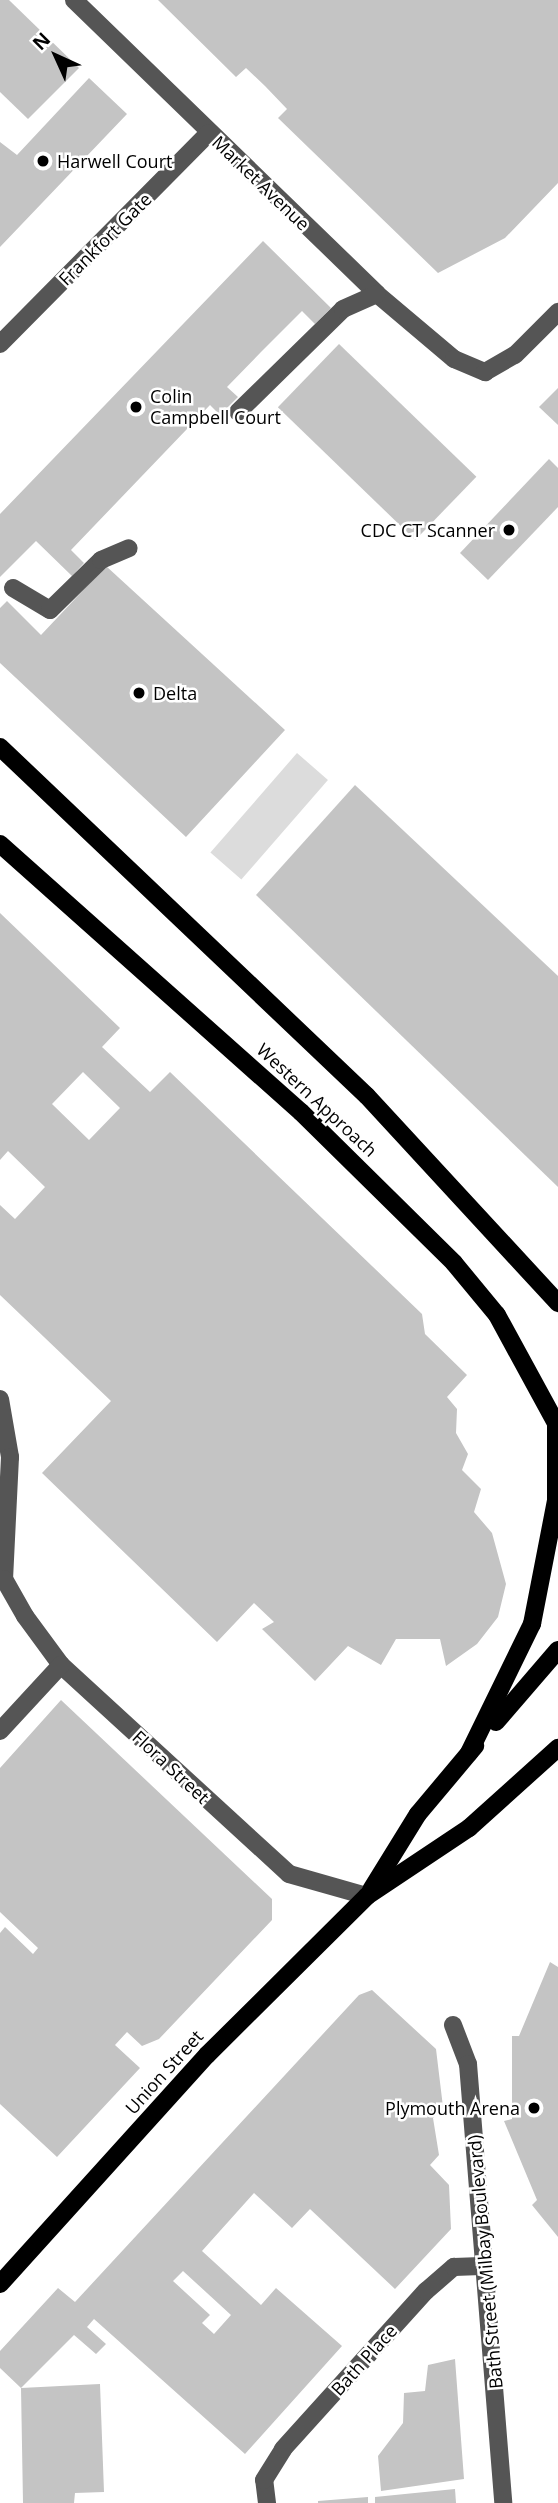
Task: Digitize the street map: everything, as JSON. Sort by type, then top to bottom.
[{"type":"main road","name":"Western Approach","points":[[0,747],[367,1096],[558,1303]]},
{"type":"main road","name":"Western Approach","points":[[0,845],[215,1032],[417,1225],[497,1315],[557,1425]]},
{"type":"main road","points":[[469,1753],[531,1624],[556,1500],[557,1425]]},
{"type":"main road","name":"Union Street","points":[[367,1896],[418,1814],[558,1650]]},
{"type":"main road","name":"Union Street","points":[[0,2284],[207,2055],[367,1896],[469,1828],[537,1771],[558,1748]]},
{"type":"main road","points":[[537,1771],[558,1773]]},
{"type":"street","name":"Market Avenue","points":[[74,0],[209,134],[376,293],[454,359],[485,372],[515,355],[558,312]]},
{"type":"street","name":"Frankfort Gate","points":[[0,344],[209,134]]},
{"type":"street","points":[[238,412],[343,309],[376,293]]},
{"type":"street","points":[[13,588],[50,610],[101,560],[129,548]]},
{"type":"street","name":"Flora Street","points":[[0,1399],[10,1457],[4,1579],[61,1665],[289,1874],[367,1896]]},
{"type":"street","points":[[0,1731],[61,1665]]},
{"type":"street","name":"Bath Street (Milbay Boulevard)","points":[[453,2025],[468,2064],[481,2266],[503,2503]]},
{"type":"street","name":"Bath Place","points":[[267,2503],[264,2480],[283,2449],[426,2291],[454,2267],[481,2266]]},
{"type":"shaded area","points":[[297,753],[328,780],[241,880],[210,853]]},
{"type":"building","points":[[0,0],[9,0],[79,68],[28,119],[0,92]]},
{"type":"building","points":[[158,0],[558,0],[558,183],[505,238],[438,273],[278,118],[287,109],[265,86],[246,68],[236,77]]},
{"type":"building","name":"Harwell Court","points":[[89,78],[127,114],[0,247],[0,142],[17,155]]},
{"type":"building","name":"Colin Campbell Court","points":[[263,241],[331,308],[315,324],[302,311],[227,387],[238,397],[220,415],[210,405],[71,550],[84,563],[72,576],[36,541],[0,577],[0,514]]},
{"type":"building","points":[[339,344],[476,477],[415,540],[278,407]]},
{"type":"building","points":[[558,388],[558,425],[539,407]]},
{"type":"building","name":"CDC CT Scanner","points":[[549,459],[558,468],[558,507],[488,580],[460,553]]},
{"type":"building","points":[[106,566],[285,730],[186,837],[0,663],[0,608],[7,601],[41,635]]},
{"type":"building","points":[[355,785],[558,976],[558,1187],[256,895]]},
{"type":"building","points":[[0,913],[120,1028],[102,1047],[150,1092],[170,1072],[422,1314],[425,1334],[467,1375],[447,1397],[457,1409],[456,1433],[468,1454],[462,1470],[481,1489],[474,1512],[492,1533],[506,1584],[498,1617],[477,1644],[446,1666],[440,1639],[396,1639],[381,1665],[348,1646],[315,1681],[262,1629],[274,1622],[254,1603],[217,1642],[42,1473],[111,1401],[0,1295],[0,1205],[15,1219],[45,1187],[8,1151],[0,1160]],"holes":[[[83,1072],[120,1108],[89,1140],[52,1104]]]},
{"type":"building","points":[[61,1700],[272,1899],[272,1920],[159,2039],[142,2046],[127,2032],[115,2045],[140,2068],[57,2157],[0,2104],[0,1933],[5,1927],[33,1954],[38,1948],[0,1912],[0,1768]]},
{"type":"building","name":"Plymouth Arena","points":[[550,1962],[558,1967],[558,2237],[532,2205],[537,2200],[504,2121],[512,2119],[512,2036],[519,2036]]},
{"type":"building","points":[[372,1990],[436,2049],[443,2107],[433,2118],[439,2155],[430,2165],[449,2185],[451,2229],[395,2289],[310,2209],[292,2228],[254,2193],[202,2251],[261,2305],[276,2288],[342,2346],[245,2454],[94,2319],[87,2327],[106,2344],[96,2354],[74,2335],[21,2388],[0,2368],[0,2351],[58,2288],[75,2302],[359,1995]],"holes":[[[183,2271],[231,2315],[214,2334],[202,2323],[210,2315],[173,2281]]]},
{"type":"building","points":[[455,2359],[464,2479],[381,2491],[378,2456],[403,2423],[404,2393],[425,2391],[428,2365]]},
{"type":"building","points":[[100,2384],[104,2492],[75,2493],[74,2503],[23,2503],[21,2388]]},
{"type":"building","points":[[455,2489],[456,2503],[375,2503],[375,2497]]},
{"type":"building","points":[[368,2497],[368,2503],[318,2503],[318,2501]]},
{"type":"place","name":"Harwell Court","points":[[43,161]]},
{"type":"place","name":"Colin Campbell Court","points":[[136,407]]},
{"type":"place","name":"CDC CT Scanner","points":[[509,530]]},
{"type":"place","name":"Delta","points":[[139,693]]},
{"type":"place","name":"Plymouth Arena","points":[[534,2108]]}]
